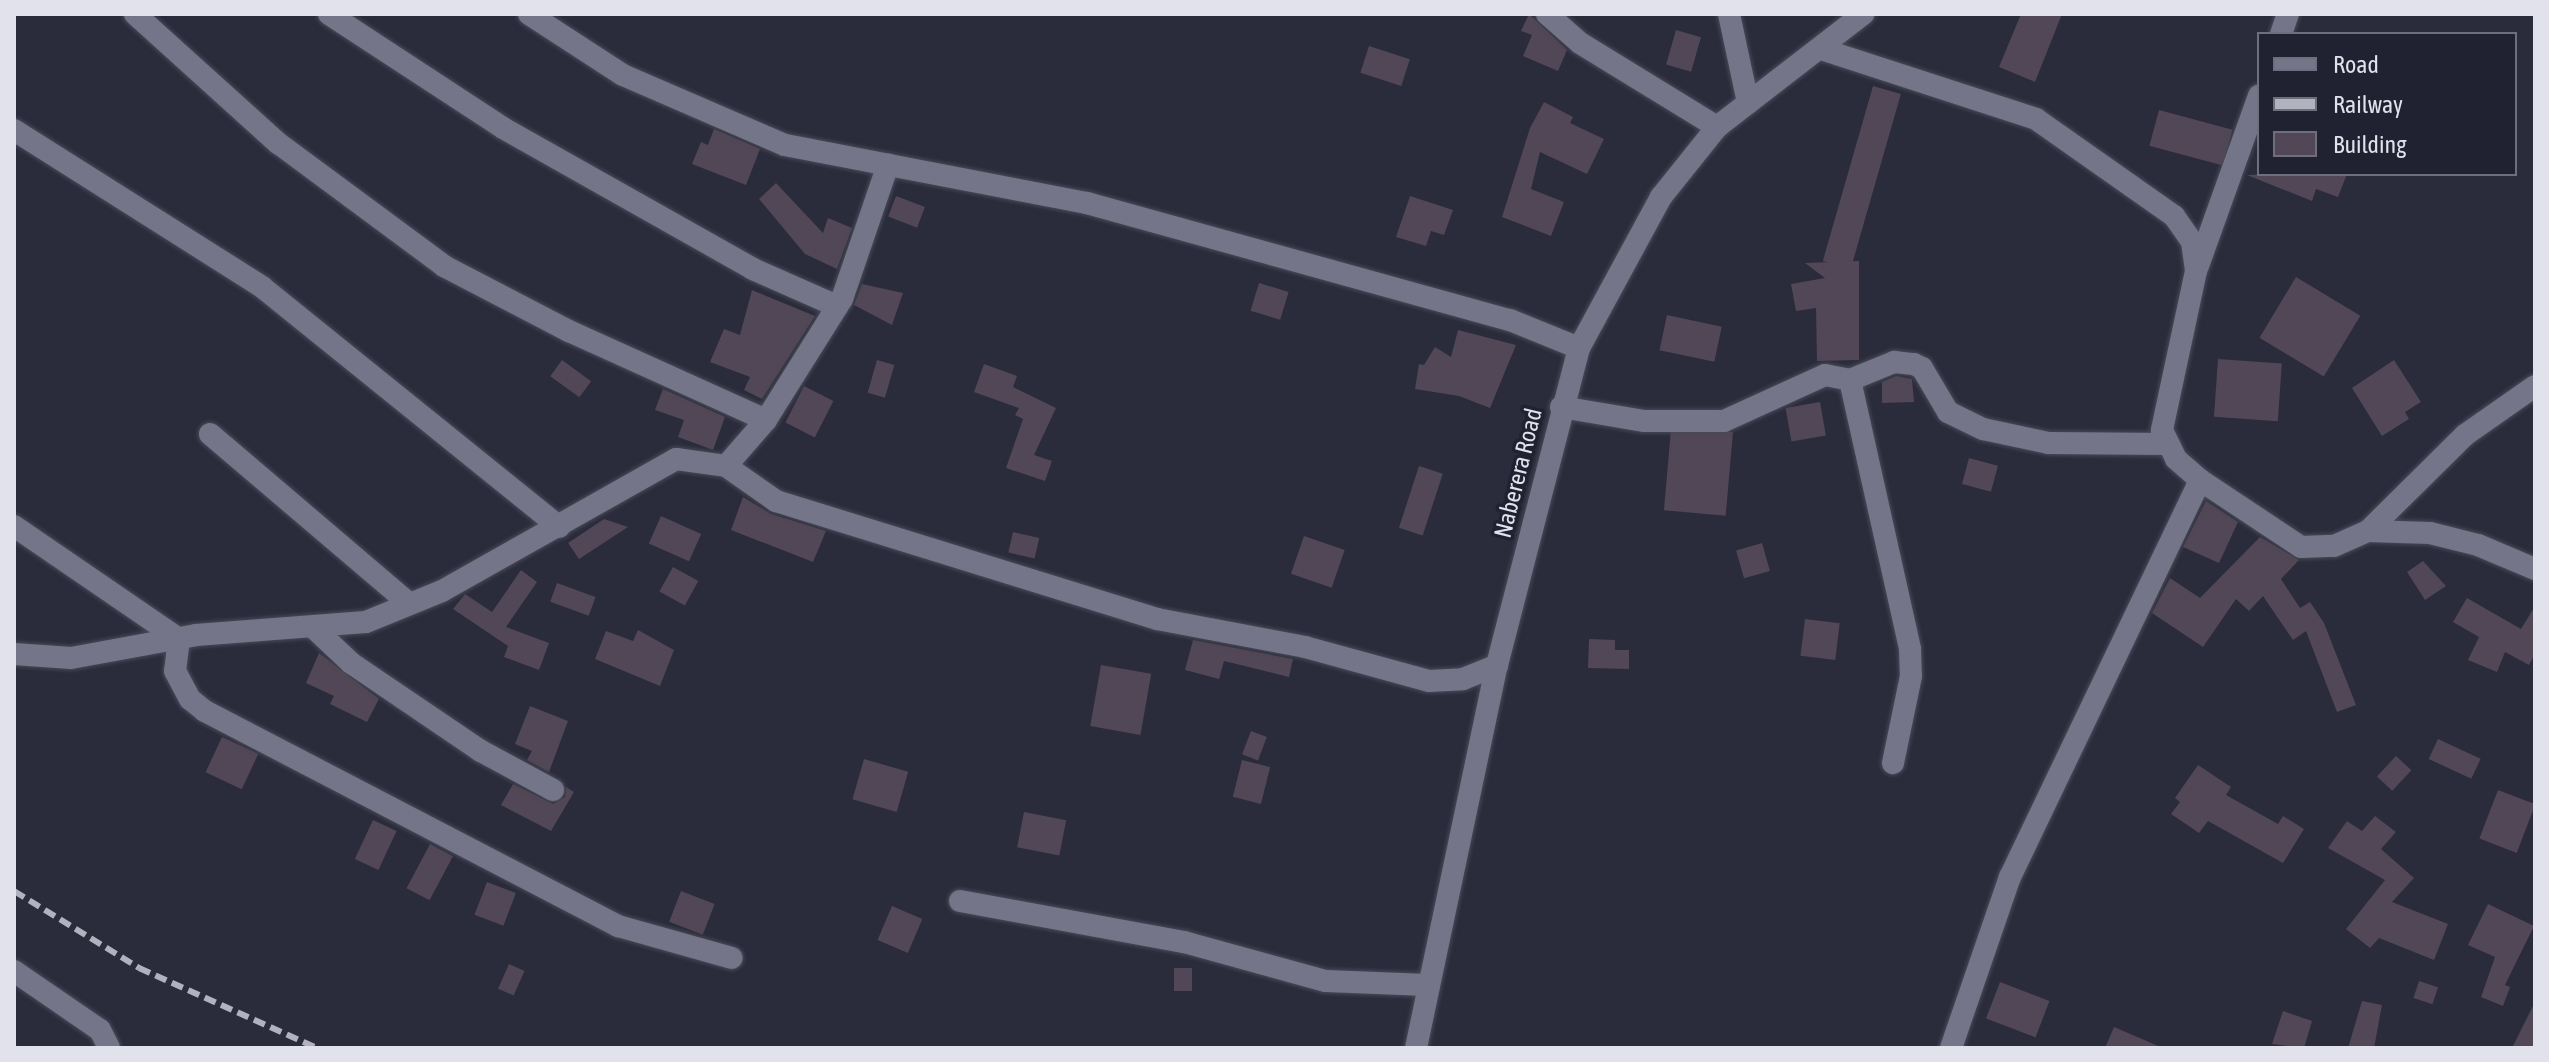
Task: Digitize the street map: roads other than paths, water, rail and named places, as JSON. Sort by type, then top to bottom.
[{"type":"street","points":[[135,14],[278,143],[444,266],[569,331],[766,420]]},
{"type":"street","points":[[329,14],[503,128],[753,269],[837,306]]},
{"type":"street","points":[[529,14],[623,75],[785,145],[1087,203],[1510,320],[1579,348]]},
{"type":"street","points":[[1547,14],[1580,43],[1717,127]]},
{"type":"street","points":[[1729,14],[1748,103]]},
{"type":"street","name":"Naberera Road","points":[[1416,1048],[1497,665],[1561,407],[1579,348],[1661,197],[1717,127],[1863,14]]},
{"type":"street","points":[[1821,49],[2048,126],[2174,216],[2192,242],[2196,271]]},
{"type":"street","points":[[2257,102],[2196,271],[2166,398],[2166,444],[2200,480],[2301,547],[2334,546],[2368,531],[2465,435],[2535,386]]},
{"type":"street","points":[[14,130],[262,287],[559,527]]},
{"type":"street","points":[[726,466],[766,420],[837,306],[855,270],[888,165]]},
{"type":"street","points":[[1561,407],[1645,421],[1724,421],[1825,375],[1850,380],[1894,362],[1922,368],[1948,412],[1983,429],[2049,443],[2166,444]]},
{"type":"street","points":[[1850,380],[1910,649],[1911,676],[1893,763]]},
{"type":"street","points":[[210,434],[410,604]]},
{"type":"street","points":[[14,654],[71,658],[179,639],[366,622],[410,604],[559,527],[676,459],[726,466],[776,501],[1157,619],[1305,647],[1429,681],[1463,679],[1497,665]]},
{"type":"street","points":[[1951,1048],[2010,877],[2200,480]]},
{"type":"street","points":[[14,526],[179,639]]},
{"type":"street","points":[[2368,531],[2443,535],[2535,569]]},
{"type":"street","points":[[315,629],[351,663],[481,751],[553,790]]},
{"type":"street","points":[[179,639],[175,671],[190,699],[205,711],[618,926],[732,958]]},
{"type":"street","points":[[960,901],[1184,942],[1326,981],[1427,985]]},
{"type":"street","points":[[14,971],[100,1030],[109,1048]]},
{"type":"railway","points":[[14,891],[139,968],[317,1048]]}]
